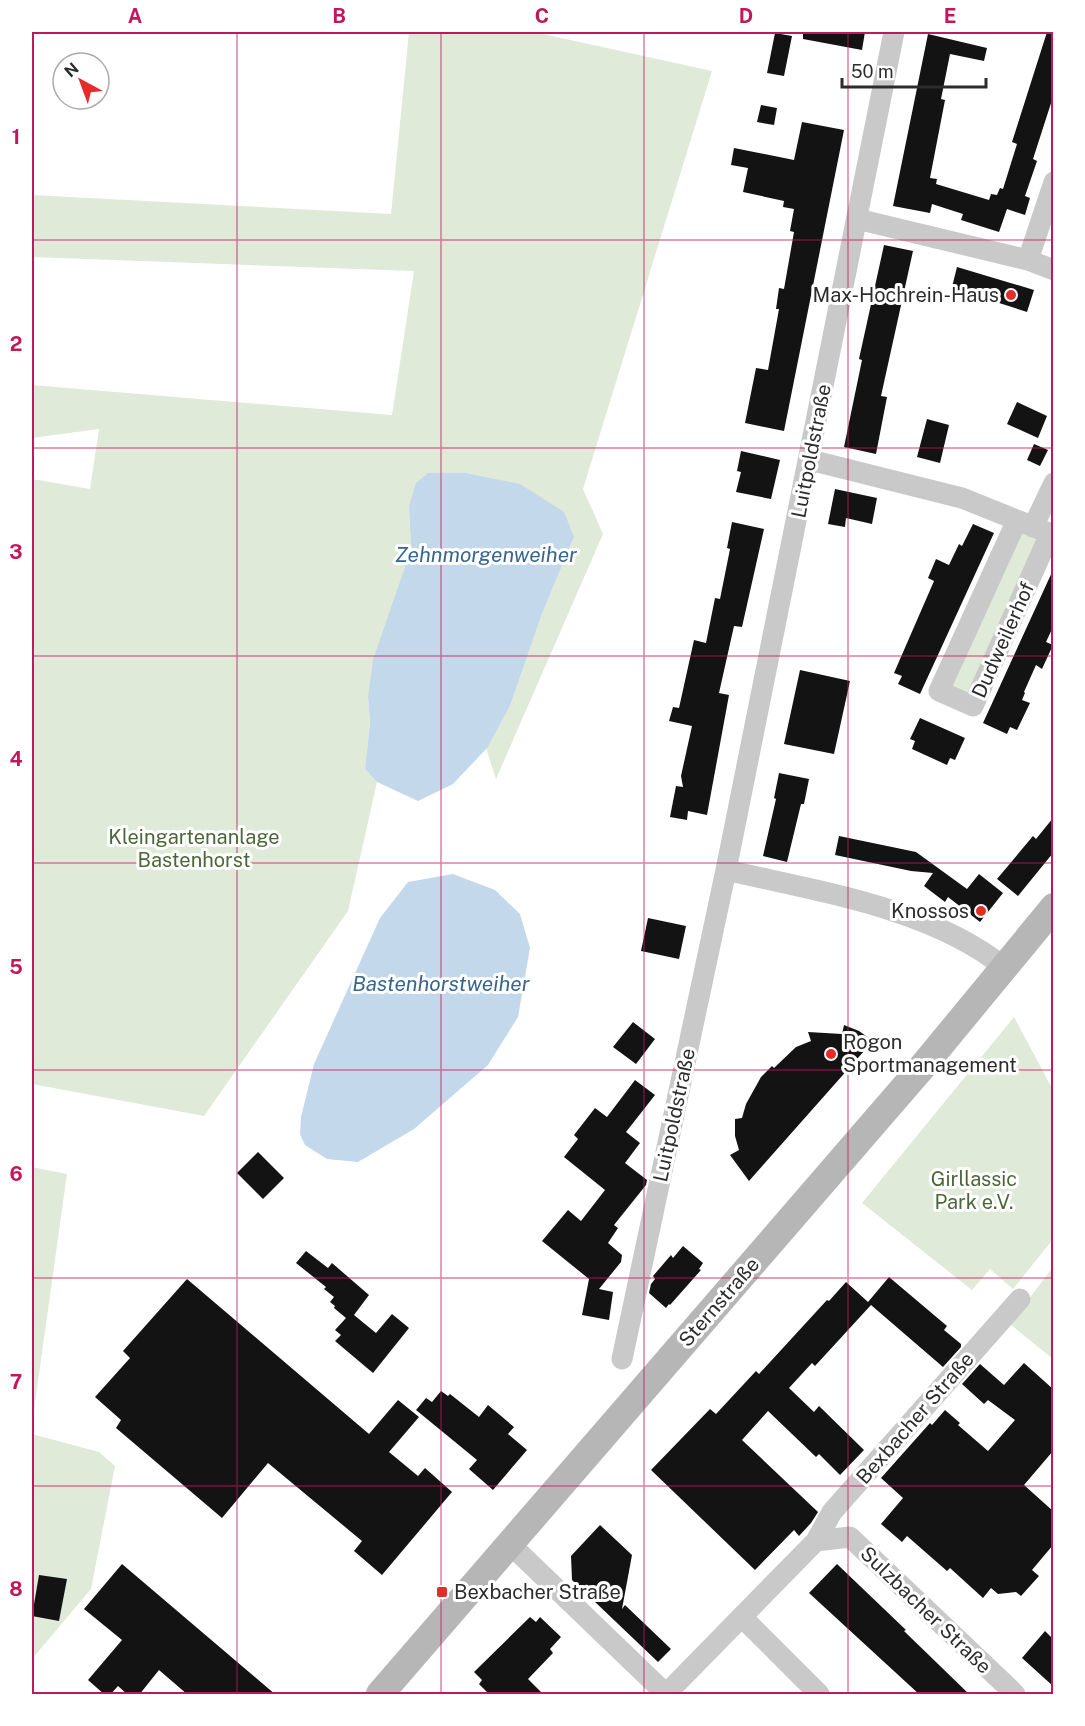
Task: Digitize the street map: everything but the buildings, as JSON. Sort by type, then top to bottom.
[{"type":"main road","name":"Sternstraße","points":[[381,1695],[923,1066],[1053,907]]},
{"type":"street","name":"Luitpoldstraße","points":[[621,1359],[726,870],[894,32]]},
{"type":"street","points":[[1028,260],[1053,182]]},
{"type":"street","points":[[857,219],[1028,260],[1053,270]]},
{"type":"street","points":[[810,460],[962,498],[1038,529],[1053,483]]},
{"type":"street","name":"Dudweilerhof","points":[[1038,529],[973,706],[939,691],[1038,529]]},
{"type":"street","points":[[726,870],[835,895],[906,916],[986,952],[1005,968]]},
{"type":"street","name":"Bexbacher Straße","points":[[666,1694],[824,1539],[832,1512],[1020,1299]]},
{"type":"street","name":"Sulzbacher Straße","points":[[824,1539],[849,1537],[1015,1695]]},
{"type":"street","points":[[510,1544],[666,1694]]},
{"type":"street","points":[[742,1617],[819,1695]]},
{"type":"green space","name":"Kleingartenanlage Bastenhorst","points":[[409,32],[534,32],[712,71],[583,489],[603,534],[496,779],[486,748],[510,706],[542,614],[574,537],[409,506],[411,549],[395,597],[368,697],[370,722],[365,769],[377,782],[348,911],[204,1116],[32,1084],[32,479],[90,489],[99,429],[32,438],[32,385],[392,415],[414,271],[32,257],[32,195],[391,214]]},
{"type":"green space","points":[[1017,520],[1050,534],[973,706],[939,691]]},
{"type":"green space","name":"Girllassic Park e.V.","points":[[1014,1017],[1053,1090],[1054,1238],[1013,1289],[990,1269],[972,1290],[862,1203]]},
{"type":"green space","points":[[32,1167],[67,1174],[32,1424]]},
{"type":"green space","points":[[1053,1267],[1053,1359],[1010,1324]]},
{"type":"green space","points":[[32,1434],[99,1452],[115,1466],[91,1589],[32,1659]]},
{"type":"water","name":"Zehnmorgenweiher","points":[[428,473],[465,473],[520,484],[564,512],[574,537],[542,614],[510,706],[487,748],[453,784],[418,801],[377,782],[365,769],[370,722],[368,697],[373,660],[411,549],[409,506],[416,483]]},
{"type":"water","name":"Bastenhorstweiher","points":[[453,874],[495,890],[520,914],[530,948],[518,1017],[488,1065],[414,1129],[358,1162],[327,1159],[305,1145],[300,1134],[301,1117],[314,1064],[380,918],[408,882]]},
{"type":"place","name":"Max-Hochrein-Haus","points":[[1011,295]]},
{"type":"place","name":"Knossos","points":[[981,911]]},
{"type":"place","name":"Rogon Sportmanagement","points":[[831,1054]]},
{"type":"place","name":"Bexbacher Straße","points":[[442,1592]]}]
